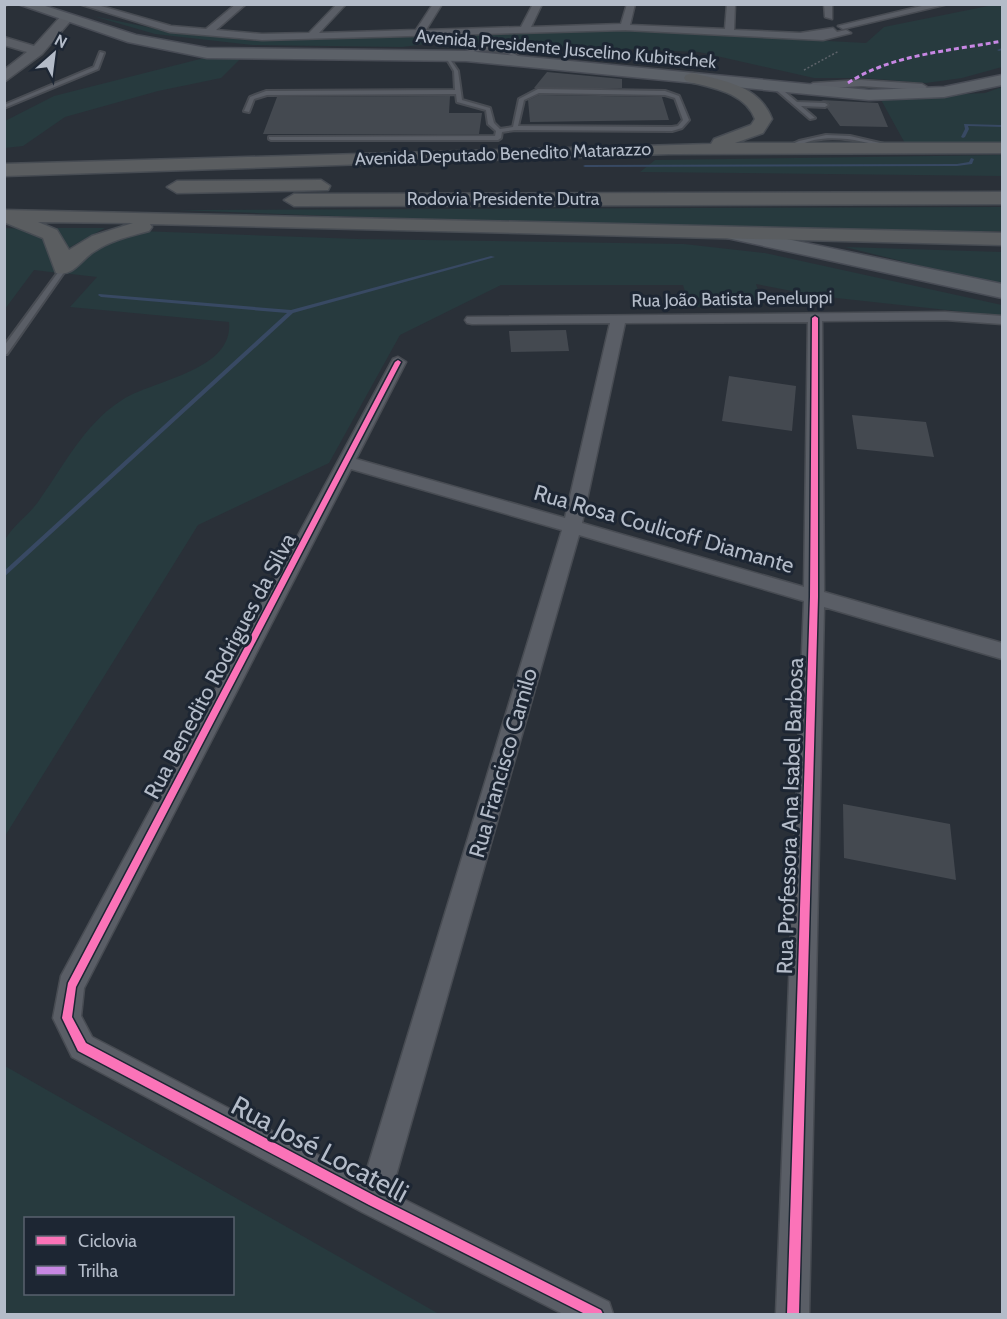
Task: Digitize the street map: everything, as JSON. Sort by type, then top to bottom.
[{"type":"highway","points":[[669,149],[722,142],[757,129],[764,119],[756,102],[722,86],[692,78]]},
{"type":"highway","points":[[453,156],[499,135],[555,153]]},
{"type":"highway","name":"Avenida Deputado Benedito Matarazzo","points":[[4,170],[669,149],[1002,148]]},
{"type":"highway","points":[[4,176],[387,177]]},
{"type":"highway","points":[[658,180],[833,185]]},
{"type":"highway","name":"Rodovia Presidente Dutra","points":[[156,187],[1002,184]]},
{"type":"highway","points":[[4,187],[50,187]]},
{"type":"highway","name":"Rodovia Presidente Dutra","points":[[5,211],[1002,198]]},
{"type":"highway","points":[[5,211],[734,234],[1002,238]]},
{"type":"highway","points":[[5,211],[50,234],[57,243],[60,273]]},
{"type":"highway","points":[[60,273],[76,253],[100,238],[189,218]]},
{"type":"main road","name":"Avenida Presidente Juscelino Kubitschek","points":[[24,4],[133,39],[207,53],[447,56],[469,59],[517,57],[778,85],[869,99],[944,92],[1002,80]]},
{"type":"main road","name":"Avenida Presidente Juscelino Kubitschek","points":[[48,5],[149,35],[212,45],[469,59],[778,85],[864,90],[922,87],[1002,70]]},
{"type":"main road","points":[[4,78],[36,51],[67,18]]},
{"type":"main road","points":[[6,42],[36,51]]},
{"type":"main road","points":[[734,234],[1002,291]]},
{"type":"street","points":[[83,4],[162,27],[206,34],[311,36],[625,27],[800,36],[841,29],[884,16],[944,4]]},
{"type":"street","points":[[206,34],[242,4]]},
{"type":"street","points":[[311,36],[342,4]]},
{"type":"street","points":[[418,33],[438,4]]},
{"type":"street","points":[[525,29],[538,4]]},
{"type":"street","points":[[625,27],[631,4]]},
{"type":"street","points":[[729,32],[731,4]]},
{"type":"street","points":[[828,4],[829,16],[841,29]]},
{"type":"street","points":[[884,16],[885,4]]},
{"type":"street","points":[[127,18],[129,8]]},
{"type":"street","name":"Rua Professora Ana Isabel Barbosa","points":[[793,1314],[814,597],[815,318]]},
{"type":"street","name":"Rua João Batista Peneluppi","points":[[472,320],[997,319]]},
{"type":"street","name":"Rua Francisco Camilo","points":[[373,1202],[572,527],[618,320]]},
{"type":"street","name":"Rua Benedito Rodrigues da Silva","points":[[71,986],[398,362]]},
{"type":"street","name":"Rua Rosa Coulicoff Diamante","points":[[347,462],[1002,651]]},
{"type":"street","name":"Rua José Locatelli","points":[[71,986],[67,1018],[82,1047],[373,1202],[597,1314]]},
{"type":"lane","points":[[4,107],[96,68],[102,53]]},
{"type":"lane","points":[[447,56],[456,71],[459,101],[488,109],[491,124],[499,135]]},
{"type":"lane","points":[[456,71],[469,59]]},
{"type":"lane","points":[[778,85],[812,118]]},
{"type":"lane","points":[[271,138],[499,135],[515,128],[672,129],[680,127],[686,120],[677,97],[665,93],[538,91],[522,99],[515,128]]},
{"type":"lane","points":[[248,111],[252,98],[266,93],[457,93]]},
{"type":"lane","points":[[796,104],[825,105]]},
{"type":"lane","points":[[824,128],[830,135]]},
{"type":"lane","points":[[787,148],[806,139],[830,135],[896,148]]},
{"type":"lane","points":[[4,352],[60,273]]},
{"type":"path","points":[[778,85],[839,51]]},
{"type":"green space","points":[[1002,5],[1002,67],[962,78],[926,83],[865,78],[814,78],[699,52],[444,42],[402,47],[252,45],[155,34],[93,16],[162,30],[253,41],[622,30],[866,43],[884,27]]},
{"type":"green space","points":[[208,57],[240,59],[221,78],[158,91],[65,117],[23,146],[5,148],[5,121],[54,96]]},
{"type":"green space","points":[[1002,87],[1002,146],[907,147],[880,98],[985,93]]},
{"type":"green space","points":[[1002,155],[1002,176],[640,172],[655,160]]},
{"type":"green space","points":[[1002,207],[1002,231],[794,233],[176,210]]},
{"type":"green space","points":[[5,228],[30,229],[46,238],[59,273],[34,270],[5,309]]},
{"type":"green space","points":[[53,228],[105,228],[63,251],[61,235]]},
{"type":"green space","points":[[140,231],[358,239],[684,244],[765,253],[1002,305],[1002,316],[818,296],[756,284],[763,306],[690,307],[683,285],[501,285],[400,335],[329,463],[198,525],[5,836],[5,540],[38,502],[96,421],[122,400],[206,363],[219,352],[227,339],[229,322],[70,307],[97,277],[62,273],[96,243]]},
{"type":"green space","points":[[845,247],[1002,252],[1002,286]]},
{"type":"green space","points":[[5,1066],[439,1314],[5,1314]]},
{"type":"building","points":[[547,72],[622,79],[622,88],[534,88]]},
{"type":"building","points":[[539,95],[662,97],[669,120],[530,122],[528,100]]},
{"type":"building","points":[[450,96],[449,113],[482,113],[479,134],[263,134],[277,97]]},
{"type":"building","points":[[821,100],[878,103],[888,127],[840,126],[827,108],[830,104]]},
{"type":"building","points":[[566,330],[569,351],[511,352],[509,331]]},
{"type":"building","points":[[729,376],[796,386],[792,431],[722,421]]},
{"type":"building","points":[[852,415],[926,422],[934,457],[857,449]]},
{"type":"building","points":[[843,804],[950,824],[956,880],[844,858]]},
{"type":"waterway","points":[[963,137],[967,129],[965,125],[1002,126]]},
{"type":"waterway","points":[[585,166],[957,165],[971,163],[972,159]]},
{"type":"waterway","points":[[291,312],[493,257]]},
{"type":"waterway","points":[[101,295],[291,312]]},
{"type":"waterway","points":[[4,575],[291,312]]},
{"type":"marked path","points":[[848,83],[861,75],[898,62],[1002,41]]},
{"type":"cycle path","points":[[793,1314],[814,597],[815,318]]},
{"type":"cycle path","points":[[398,362],[71,986],[67,1018],[82,1047],[373,1201],[597,1314]]}]
